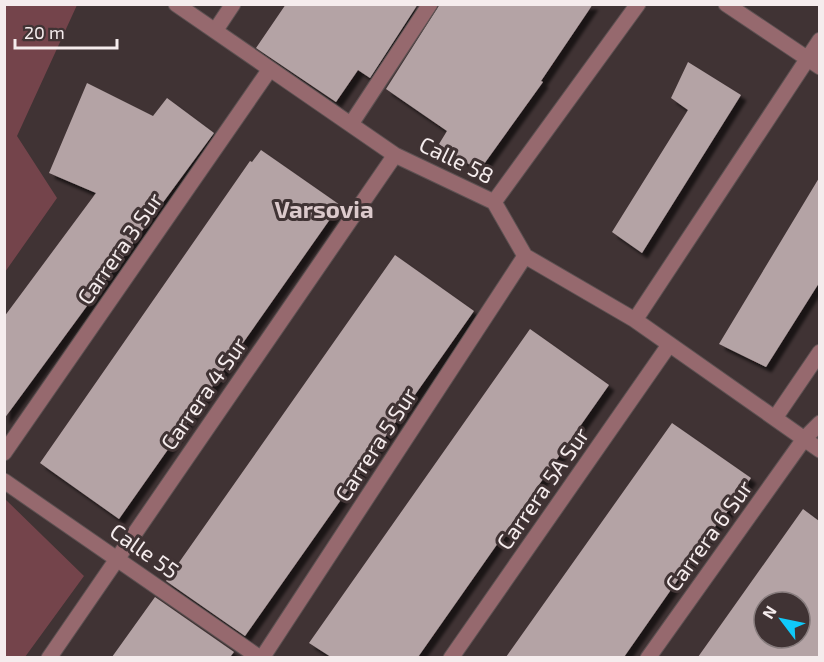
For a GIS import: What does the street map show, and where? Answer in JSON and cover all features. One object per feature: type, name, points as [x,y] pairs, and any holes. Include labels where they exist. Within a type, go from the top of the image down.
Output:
[{"type":"street","name":"Calle 58","points":[[176,4],[395,155],[494,202],[525,256],[635,320],[819,450]]},
{"type":"street","points":[[215,31],[233,4]]},
{"type":"street","points":[[351,124],[430,4]]},
{"type":"street","points":[[494,202],[638,4]]},
{"type":"street","points":[[726,4],[813,63]]},
{"type":"street","points":[[635,320],[813,63],[819,40]]},
{"type":"street","name":"Carrera 3 Sur","points":[[4,453],[270,69]]},
{"type":"street","name":"Carrera 4 Sur","points":[[49,657],[395,155]]},
{"type":"street","name":"Carrera 5 Sur","points":[[261,657],[525,256]]},
{"type":"street","name":"Carrera 5A Sur","points":[[451,657],[669,345]]},
{"type":"street","points":[[775,418],[819,352]]},
{"type":"street","name":"Carrera 6 Sur","points":[[648,657],[804,439],[819,423]]},
{"type":"street","name":"Calle 55","points":[[4,481],[261,657]]},
{"type":"shaded area","points":[[5,4],[77,5],[17,136],[57,198],[5,272]]},
{"type":"shaded area","points":[[4,498],[84,576],[25,657],[5,657]]},
{"type":"building","points":[[286,4],[418,4],[370,78],[358,70],[336,102],[256,48]]},
{"type":"building","points":[[440,4],[593,4],[541,81],[543,82],[479,171],[439,144],[447,131],[386,89]]},
{"type":"building","points":[[688,62],[741,95],[642,253],[612,232],[688,110],[671,98]]},
{"type":"building","points":[[87,83],[153,116],[167,98],[214,133],[4,419],[4,317],[96,193],[49,173]]},
{"type":"building","points":[[261,150],[340,205],[119,519],[40,463],[250,161],[252,162]]},
{"type":"building","points":[[819,178],[819,283],[766,367],[719,344]]},
{"type":"building","points":[[395,255],[474,311],[245,636],[166,581]]},
{"type":"building","points":[[530,329],[609,385],[418,657],[331,657],[309,643]]},
{"type":"building","points":[[672,423],[751,478],[720,522],[624,657],[506,657]]},
{"type":"building","points":[[803,509],[819,521],[819,657],[698,657]]},
{"type":"building","points":[[155,597],[234,652],[230,657],[112,657]]},
{"type":"district","name":"Varsovia","points":[[324,208]]}]
